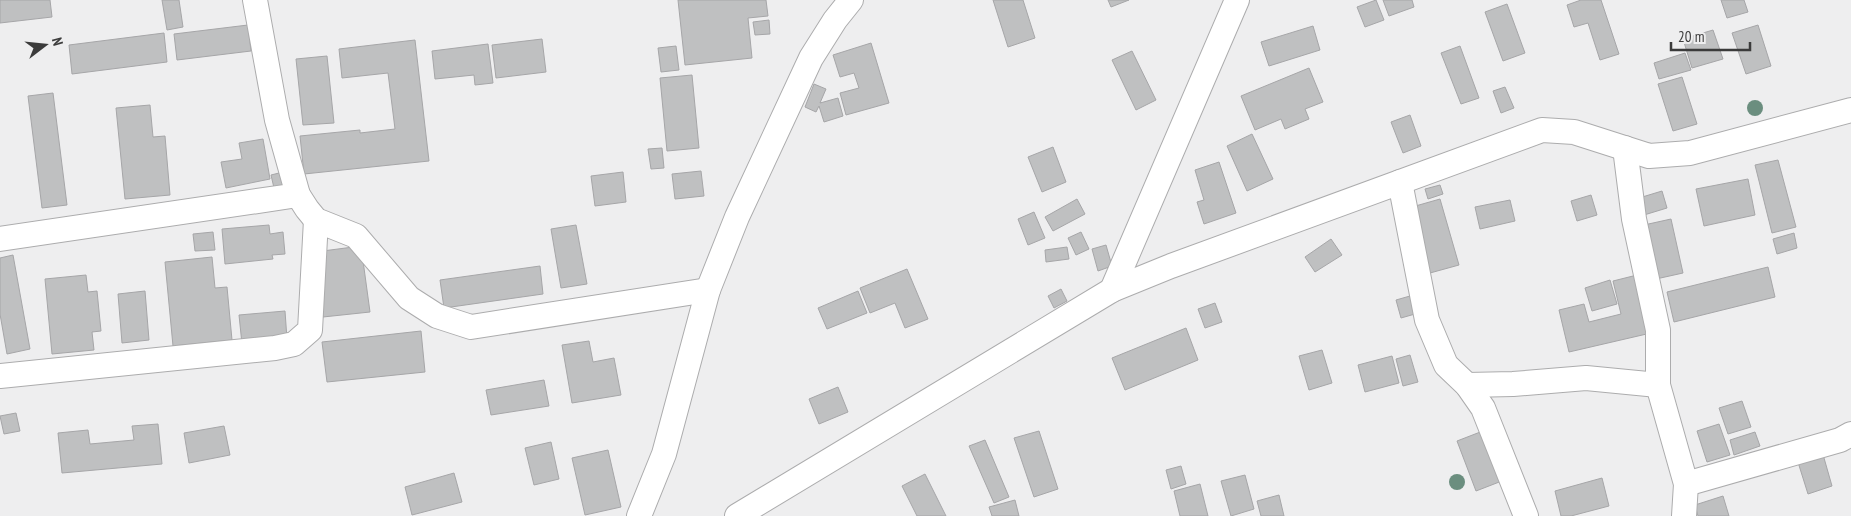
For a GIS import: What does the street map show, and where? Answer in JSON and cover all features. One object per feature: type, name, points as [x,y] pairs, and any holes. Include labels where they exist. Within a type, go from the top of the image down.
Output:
[{"type":"street","points":[[255,0],[277,120],[298,195],[316,220],[356,236],[409,298],[437,316],[471,327],[708,290]]},
{"type":"street","points":[[639,516],[664,454],[708,290],[737,217],[811,58],[835,20],[851,0]]},
{"type":"street","points":[[1112,290],[1237,0]]},
{"type":"street","points":[[737,516],[1112,290],[1171,266],[1542,130],[1574,132],[1649,156],[1690,153],[1851,110]]},
{"type":"street","points":[[1625,148],[1634,220],[1658,330],[1658,385],[1686,484],[1684,516]]},
{"type":"street","points":[[1400,182],[1427,320],[1446,365],[1467,385],[1483,408],[1526,516]]},
{"type":"street","points":[[0,240],[298,195]]},
{"type":"street","points":[[0,376],[275,348],[294,344],[310,330],[316,220]]},
{"type":"street","points":[[1467,385],[1513,384],[1586,378],[1658,385]]},
{"type":"street","points":[[1686,484],[1840,440],[1851,434]]},
{"type":"building","points":[[0,0],[50,0],[52,17],[0,23]]},
{"type":"building","points":[[162,0],[179,0],[183,27],[167,30]]},
{"type":"building","points":[[678,0],[766,0],[768,16],[748,18],[752,58],[685,65]]},
{"type":"building","points":[[993,0],[1023,0],[1035,38],[1008,47]]},
{"type":"building","points":[[1108,0],[1129,0],[1111,7]]},
{"type":"building","points":[[1376,0],[1384,20],[1365,27],[1357,7]]},
{"type":"building","points":[[1383,0],[1412,0],[1414,7],[1389,16]]},
{"type":"building","points":[[1581,0],[1601,0],[1619,54],[1600,60],[1588,23],[1574,27],[1567,5]]},
{"type":"building","points":[[1721,0],[1744,0],[1748,12],[1727,18]]},
{"type":"building","points":[[1507,4],[1525,53],[1503,61],[1485,12]]},
{"type":"building","points":[[769,20],[770,34],[755,35],[753,22]]},
{"type":"building","points":[[248,25],[251,51],[177,60],[174,34]]},
{"type":"building","points":[[1758,25],[1771,66],[1746,74],[1732,33]]},
{"type":"building","points":[[1313,26],[1320,50],[1269,66],[1261,42]]},
{"type":"building","points":[[1713,30],[1723,59],[1692,68],[1683,39]]},
{"type":"building","points":[[164,33],[167,62],[72,74],[69,45]]},
{"type":"building","points":[[542,39],[546,72],[496,78],[492,45]]},
{"type":"building","points":[[415,40],[429,161],[304,174],[300,136],[360,130],[360,133],[395,129],[388,73],[342,78],[339,49]]},
{"type":"building","points":[[871,43],[889,103],[846,115],[840,93],[859,88],[854,73],[840,77],[833,55]]},
{"type":"building","points":[[488,44],[493,83],[475,85],[474,75],[435,79],[432,51]]},
{"type":"building","points":[[676,46],[679,70],[661,72],[658,48]]},
{"type":"building","points":[[1460,46],[1479,98],[1461,104],[1441,53]]},
{"type":"building","points":[[1132,51],[1156,100],[1136,110],[1112,60]]},
{"type":"building","points":[[1685,53],[1691,70],[1659,79],[1654,63]]},
{"type":"building","points":[[327,56],[334,123],[303,125],[296,59]]},
{"type":"building","points":[[1309,68],[1323,102],[1305,109],[1309,119],[1285,129],[1281,119],[1255,130],[1241,96]]},
{"type":"building","points":[[692,75],[699,148],[667,151],[660,78]]},
{"type":"building","points":[[1682,77],[1697,124],[1673,131],[1658,84]]},
{"type":"building","points":[[814,84],[826,89],[820,103],[838,98],[843,116],[824,122],[819,106],[816,112],[805,107]]},
{"type":"building","points":[[1505,87],[1514,108],[1501,113],[1493,91]]},
{"type":"building","points":[[53,93],[67,205],[42,208],[28,96]]},
{"type":"building","points":[[150,105],[153,137],[165,136],[170,195],[125,199],[116,108]]},
{"type":"building","points":[[1410,115],[1421,146],[1403,153],[1391,122]]},
{"type":"building","points":[[1252,134],[1273,179],[1247,191],[1227,146]]},
{"type":"building","points":[[263,139],[270,179],[226,188],[221,162],[242,159],[239,143]]},
{"type":"building","points":[[1053,147],[1066,182],[1042,192],[1028,157]]},
{"type":"building","points":[[662,148],[664,168],[651,169],[648,149]]},
{"type":"building","points":[[1778,160],[1796,227],[1772,233],[1755,165]]},
{"type":"building","points":[[1219,162],[1236,213],[1204,224],[1197,202],[1204,200],[1195,170]]},
{"type":"building","points":[[701,171],[704,196],[675,199],[672,174]]},
{"type":"building","points":[[283,172],[286,185],[274,188],[271,175]]},
{"type":"building","points":[[623,172],[626,202],[595,206],[591,176]]},
{"type":"building","points":[[1748,179],[1755,215],[1704,226],[1696,189]]},
{"type":"building","points":[[1440,185],[1443,194],[1428,199],[1425,189]]},
{"type":"building","points":[[1662,191],[1667,208],[1644,215],[1639,198]]},
{"type":"building","points":[[1591,195],[1597,215],[1577,221],[1571,201]]},
{"type":"building","points":[[1077,199],[1085,214],[1053,231],[1045,217]]},
{"type":"building","points":[[1440,199],[1459,265],[1430,273],[1412,207]]},
{"type":"building","points":[[1510,200],[1515,221],[1480,229],[1475,207]]},
{"type":"building","points":[[1034,212],[1045,238],[1028,245],[1018,219]]},
{"type":"building","points":[[1671,219],[1683,273],[1656,279],[1644,225]]},
{"type":"building","points":[[269,225],[270,234],[283,232],[285,254],[272,255],[273,259],[225,264],[222,229]]},
{"type":"building","points":[[576,225],[587,284],[561,288],[551,229]]},
{"type":"building","points":[[213,232],[215,250],[195,251],[193,234]]},
{"type":"building","points":[[1081,232],[1089,249],[1076,255],[1068,238]]},
{"type":"building","points":[[1794,233],[1797,248],[1777,254],[1773,239]]},
{"type":"building","points":[[1331,239],[1342,255],[1315,272],[1305,257]]},
{"type":"building","points":[[1106,245],[1112,266],[1098,271],[1092,249]]},
{"type":"building","points":[[361,246],[370,312],[323,317],[315,252]]},
{"type":"building","points":[[1067,247],[1069,259],[1046,262],[1045,250]]},
{"type":"building","points":[[13,255],[30,349],[7,354],[0,314],[0,258]]},
{"type":"building","points":[[212,257],[215,288],[227,287],[232,340],[173,346],[165,262]]},
{"type":"building","points":[[540,266],[543,294],[444,308],[440,280]]},
{"type":"building","points":[[1768,267],[1775,297],[1674,322],[1667,292]]},
{"type":"building","points":[[907,269],[928,319],[905,328],[895,303],[870,313],[860,288]]},
{"type":"building","points":[[86,275],[88,292],[97,291],[101,331],[92,332],[94,350],[52,354],[45,279]]},
{"type":"building","points":[[1637,275],[1651,333],[1569,352],[1559,310],[1584,304],[1589,322],[1621,314],[1613,281]]},
{"type":"building","points":[[1610,280],[1617,304],[1592,311],[1585,288]]},
{"type":"building","points":[[1061,289],[1067,301],[1054,308],[1048,296]]},
{"type":"building","points":[[145,291],[149,340],[122,343],[118,294]]},
{"type":"building","points":[[858,291],[867,313],[827,329],[818,308]]},
{"type":"building","points":[[1410,296],[1415,314],[1401,318],[1396,300]]},
{"type":"building","points":[[1215,303],[1222,322],[1205,328],[1198,309]]},
{"type":"building","points":[[285,311],[287,339],[242,344],[239,315]]},
{"type":"building","points":[[1186,328],[1198,360],[1125,390],[1112,358]]},
{"type":"building","points":[[421,331],[425,372],[327,382],[322,342]]},
{"type":"building","points":[[589,341],[593,362],[614,358],[621,395],[572,403],[562,345]]},
{"type":"building","points":[[1322,350],[1332,383],[1309,390],[1299,356]]},
{"type":"building","points":[[1410,355],[1418,382],[1403,386],[1396,359]]},
{"type":"building","points":[[1392,356],[1399,383],[1365,392],[1358,365]]},
{"type":"building","points":[[544,380],[549,406],[491,415],[486,390]]},
{"type":"building","points":[[838,387],[848,412],[819,424],[809,399]]},
{"type":"building","points":[[1742,401],[1751,427],[1728,434],[1719,408]]},
{"type":"building","points":[[16,413],[20,431],[4,434],[0,416]]},
{"type":"building","points":[[158,424],[162,464],[62,473],[58,433],[88,430],[90,444],[134,440],[132,426]]},
{"type":"building","points":[[1719,424],[1730,455],[1707,462],[1697,431]]},
{"type":"building","points":[[224,426],[230,455],[189,463],[184,433]]},
{"type":"building","points":[[1488,429],[1507,479],[1476,491],[1457,441]]},
{"type":"building","points":[[1039,431],[1058,489],[1034,497],[1014,438]]},
{"type":"building","points":[[1755,432],[1760,446],[1734,455],[1730,440]]},
{"type":"building","points":[[985,440],[1009,497],[994,503],[969,446]]},
{"type":"building","points":[[551,442],[559,479],[534,485],[525,448]]},
{"type":"building","points":[[608,450],[621,507],[585,515],[572,458]]},
{"type":"building","points":[[1822,451],[1832,486],[1808,494],[1797,459]]},
{"type":"building","points":[[1181,466],[1186,484],[1171,489],[1166,470]]},
{"type":"building","points":[[454,473],[462,502],[412,515],[405,487]]},
{"type":"building","points":[[925,474],[946,516],[917,516],[902,486]]},
{"type":"building","points":[[1245,475],[1254,509],[1231,516],[1221,481]]},
{"type":"building","points":[[1602,478],[1609,506],[1571,516],[1561,516],[1555,491]]},
{"type":"building","points":[[1200,484],[1208,516],[1180,516],[1174,491]]},
{"type":"building","points":[[1279,495],[1284,516],[1261,516],[1257,501]]},
{"type":"building","points":[[1723,496],[1729,516],[1698,516],[1695,505]]},
{"type":"building","points":[[1015,500],[1019,516],[992,516],[989,507]]}]
